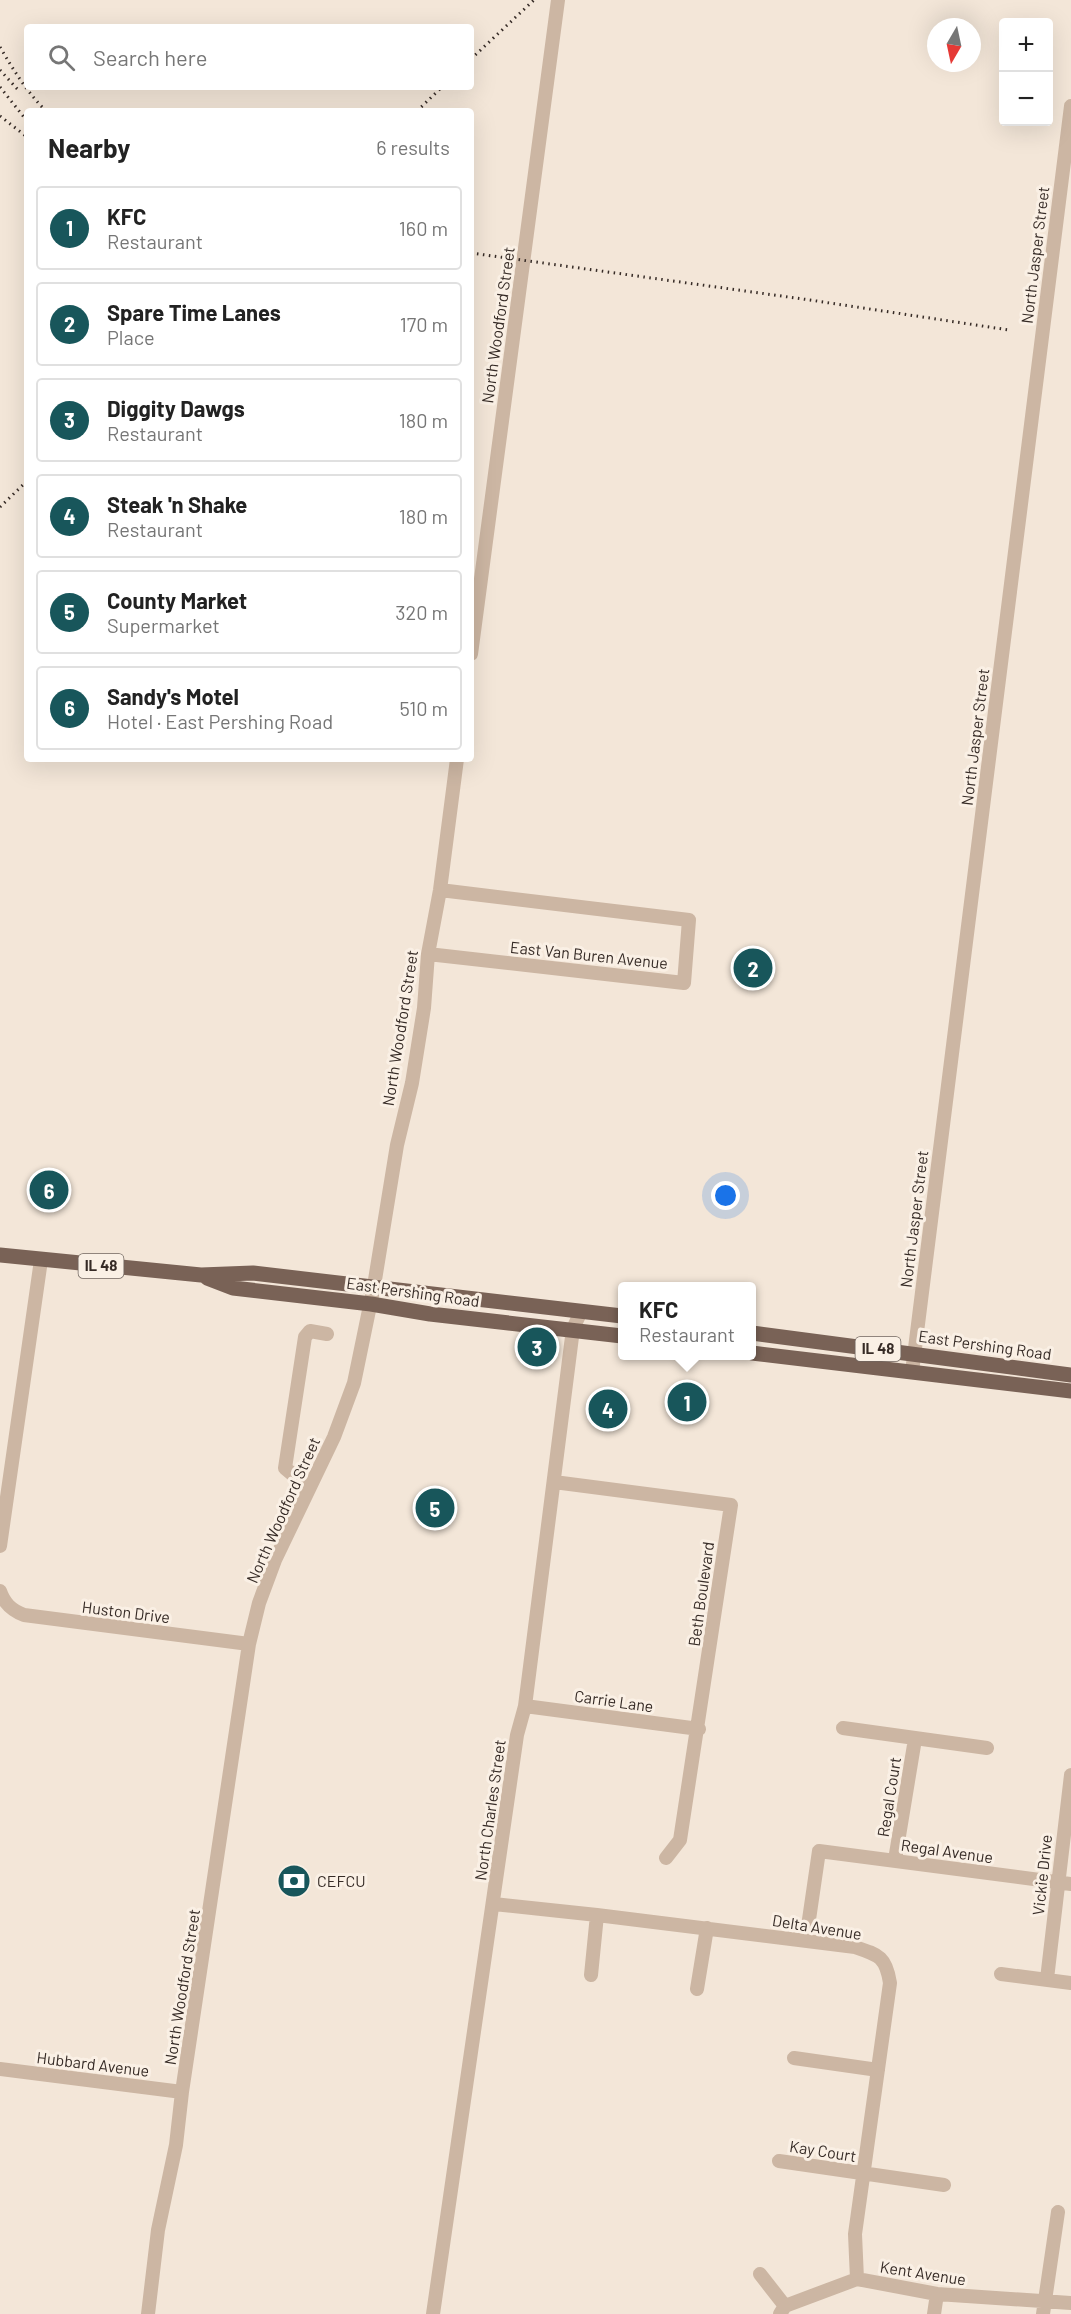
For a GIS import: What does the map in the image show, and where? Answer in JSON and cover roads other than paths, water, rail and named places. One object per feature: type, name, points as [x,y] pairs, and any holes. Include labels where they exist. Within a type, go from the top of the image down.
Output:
[{"type":"main road","name":"East Pershing Road","points":[[0,1255],[201,1275],[253,1273],[618,1316]]},
{"type":"main road","name":"East Pershing Road","points":[[201,1275],[233,1288],[370,1304],[430,1314],[618,1335]]},
{"type":"main road","name":"East Pershing Road","points":[[756,1334],[1071,1374]]},
{"type":"main road","name":"East Pershing Road","points":[[756,1353],[1071,1391]]},
{"type":"street","name":"North Woodford Street","points":[[474,631],[558,0]]},
{"type":"street","name":"North Jasper Street","points":[[912,1372],[1067,165],[1071,106]]},
{"type":"street","name":"North Woodford Street","points":[[148,2314],[158,2230],[176,2145],[249,1644],[259,1603],[275,1560],[334,1437],[354,1383],[374,1286],[397,1145],[413,1073],[457,762]]},
{"type":"street","name":"East Van Buren Avenue","points":[[428,954],[684,983],[690,920],[440,890]]},
{"type":"street","points":[[0,1546],[41,1260]]},
{"type":"street","name":"North Charles Street","points":[[433,2314],[517,1735],[525,1706],[573,1329],[581,1311]]},
{"type":"street","points":[[309,1488],[285,1468],[305,1337],[310,1331],[327,1334]]},
{"type":"street","name":"Beth Boulevard","points":[[554,1482],[731,1505],[699,1729],[680,1840],[666,1858]]},
{"type":"street","name":"Huston Drive","points":[[2,1596],[16,1612],[30,1616],[249,1644]]},
{"type":"street","name":"Carrie Lane","points":[[525,1706],[699,1729]]},
{"type":"street","name":"Regal Court","points":[[843,1728],[987,1748]]},
{"type":"street","name":"Regal Court","points":[[896,1860],[915,1739]]},
{"type":"street","name":"Vickie Drive","points":[[1047,1978],[1064,1883],[1071,1775]]},
{"type":"street","name":"Regal Avenue","points":[[806,1940],[819,1851],[1064,1883]]},
{"type":"street","name":"Delta Avenue","points":[[494,1904],[855,1947],[876,1954],[887,1965],[890,1983],[855,2234],[857,2279]]},
{"type":"street","points":[[591,1975],[597,1915]]},
{"type":"street","points":[[697,1989],[706,1928]]},
{"type":"street","points":[[1001,1974],[1047,1978],[1071,1983]]},
{"type":"street","points":[[794,2058],[878,2070]]},
{"type":"street","name":"Hubbard Avenue","points":[[0,2069],[182,2092]]},
{"type":"street","name":"Kay Court","points":[[779,2161],[944,2186]]},
{"type":"street","points":[[1044,2308],[1058,2212]]},
{"type":"street","points":[[760,2274],[783,2310]]},
{"type":"street","name":"Kent Avenue","points":[[783,2310],[857,2279],[937,2294],[1044,2308],[1071,2303]]},
{"type":"street","points":[[934,2314],[937,2294]]},
{"type":"railway","points":[[474,56],[534,0]]},
{"type":"railway","points":[[0,47],[24,85]]},
{"type":"railway","points":[[0,70],[20,92]]},
{"type":"railway","points":[[0,87],[24,117]]},
{"type":"railway","points":[[28,90],[43,108]]},
{"type":"railway","points":[[420,108],[439,90]]},
{"type":"railway","points":[[0,116],[24,135]]},
{"type":"railway","points":[[474,253],[1009,330]]},
{"type":"railway","points":[[0,507],[24,484]]},
{"type":"place","name":"Spare Time Lanes","points":[[753,968]]},
{"type":"place","name":"Sandy's Motel","points":[[49,1190]]},
{"type":"place","name":"Diggity Dawgs","points":[[537,1347]]},
{"type":"place","name":"KFC","points":[[687,1402]]},
{"type":"place","name":"Steak 'n Shake","points":[[608,1409]]},
{"type":"place","name":"County Market","points":[[435,1508]]},
{"type":"place","name":"CEFCU","points":[[294,1881]]}]
